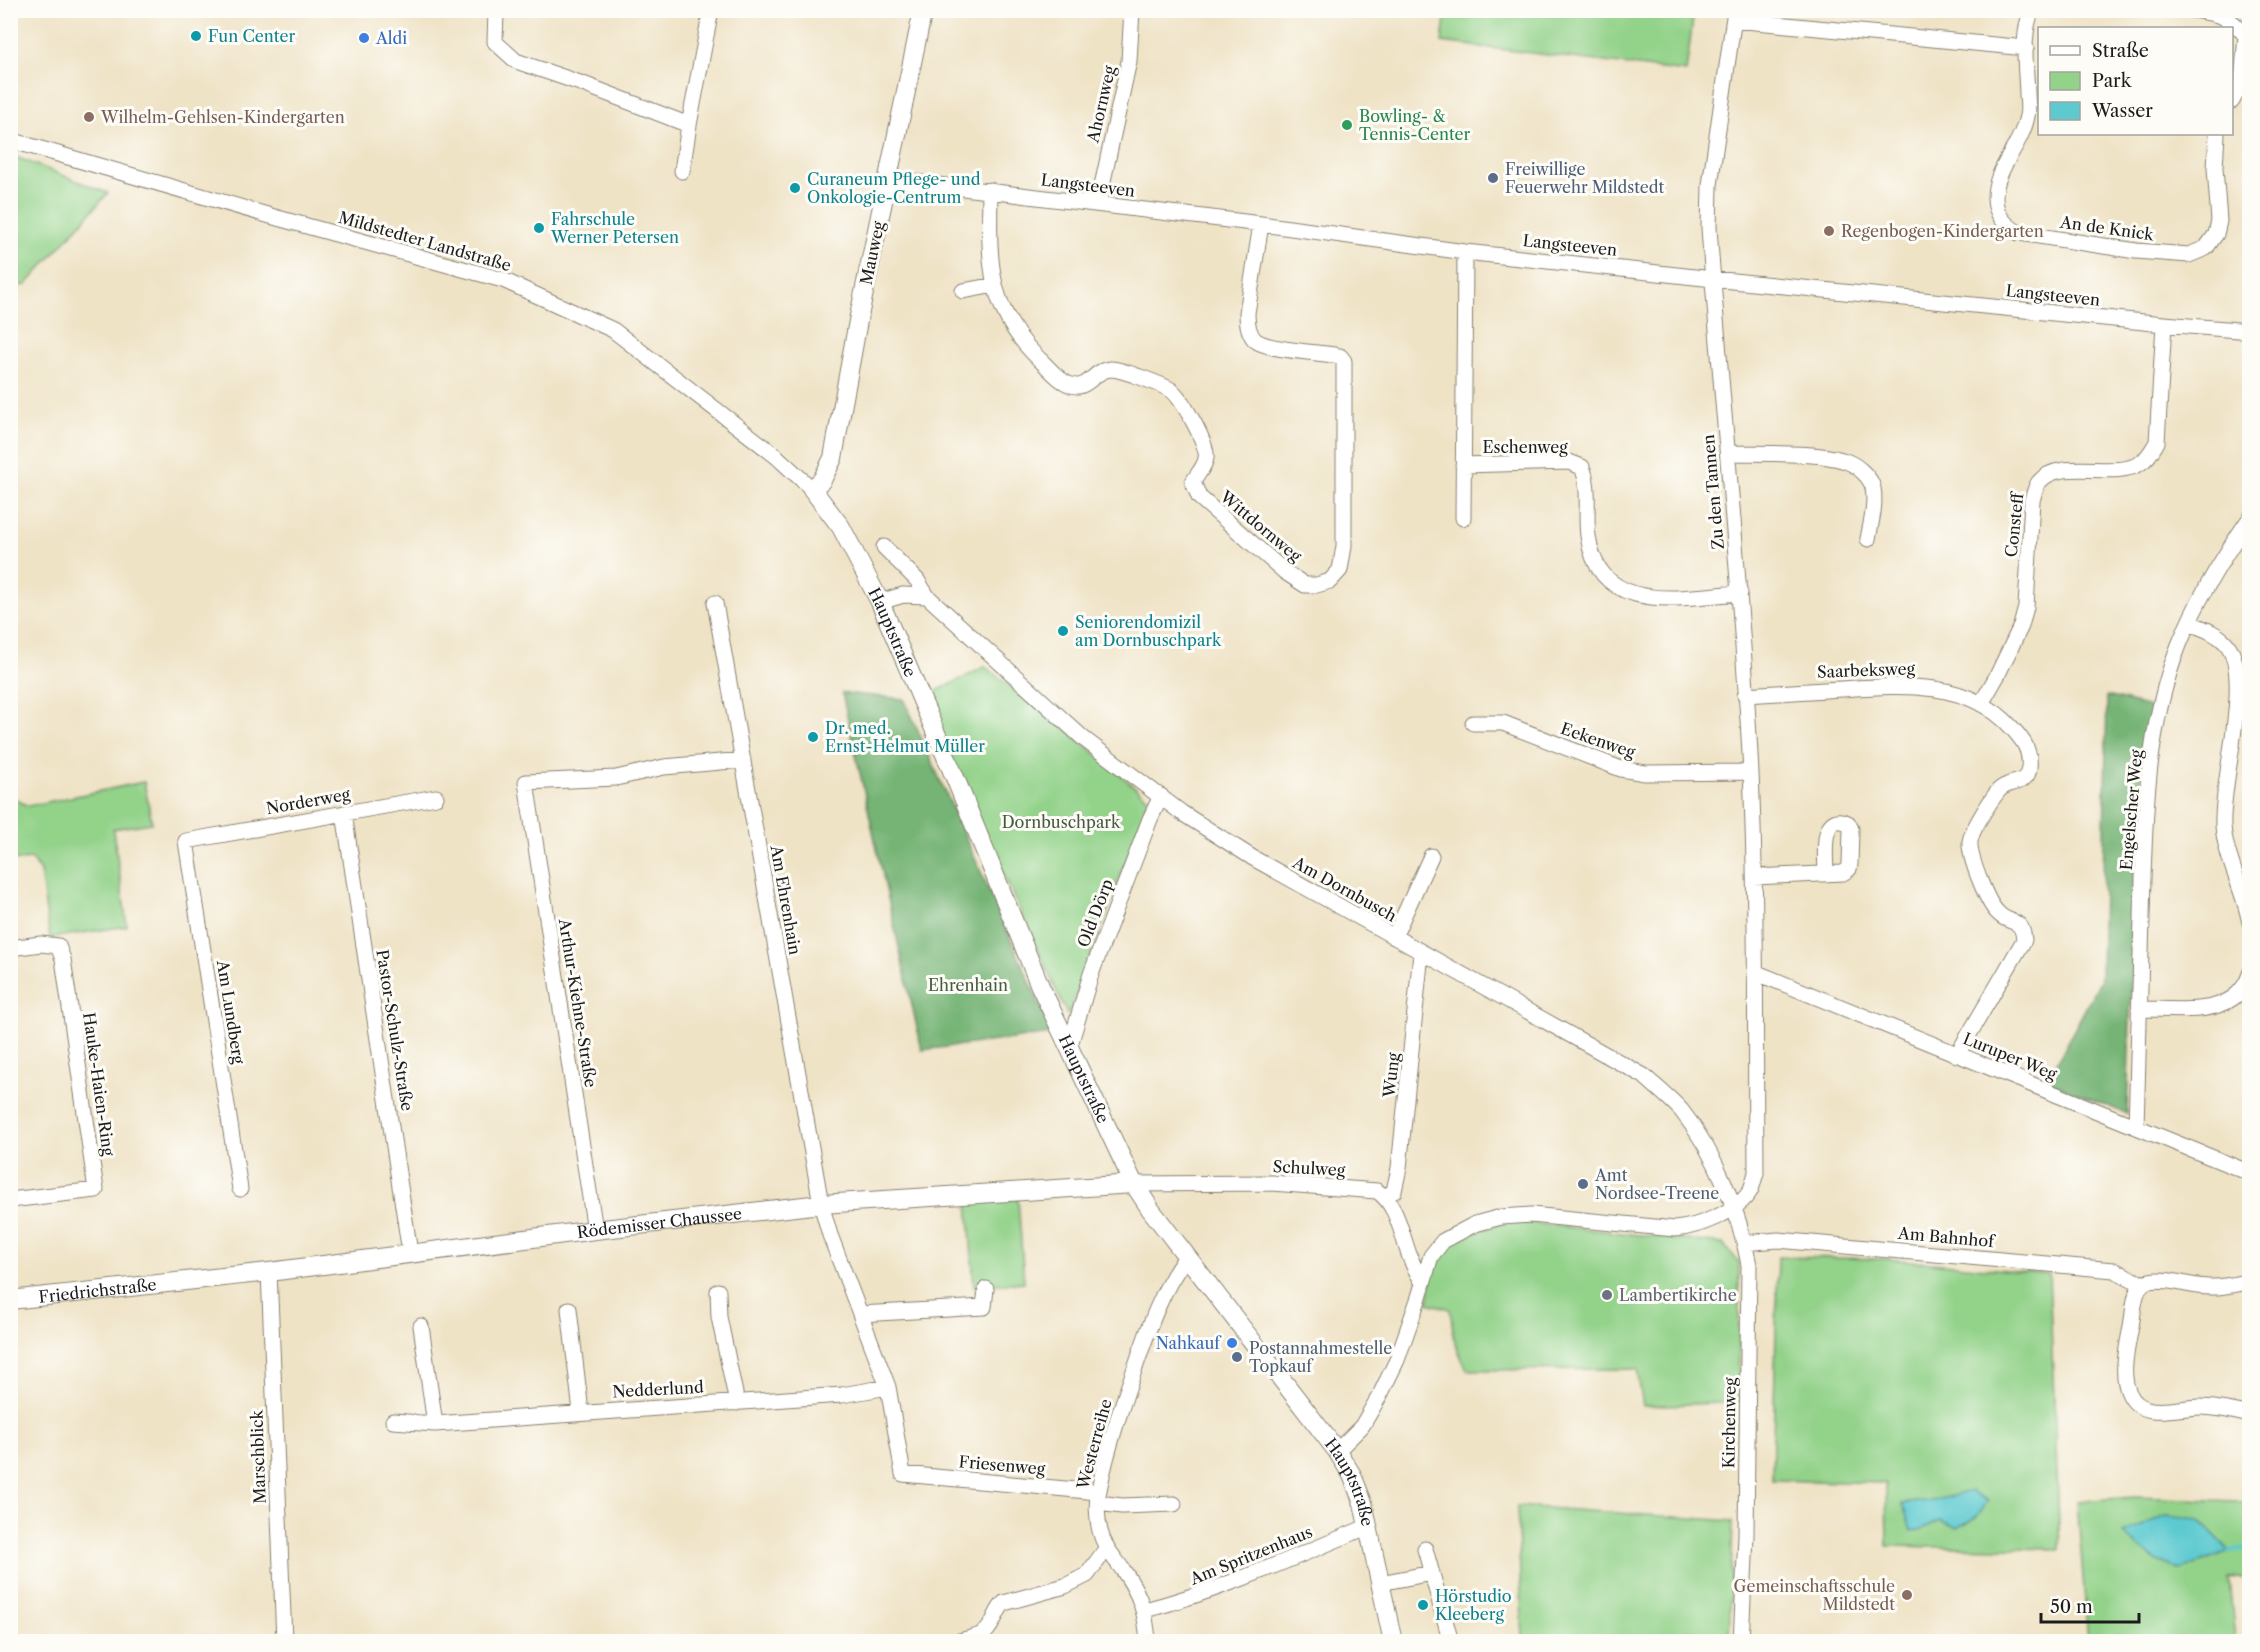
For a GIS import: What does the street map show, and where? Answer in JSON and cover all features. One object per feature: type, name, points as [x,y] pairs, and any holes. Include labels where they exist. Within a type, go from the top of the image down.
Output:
[{"type":"street","points":[[496,10],[495,42],[516,61],[688,125]]},
{"type":"street","points":[[682,171],[688,125],[711,10]]},
{"type":"street","name":"Mauweg","points":[[812,489],[822,480],[833,458],[854,340],[922,10]]},
{"type":"street","name":"Ahornweg","points":[[1098,204],[1129,61],[1132,10]]},
{"type":"street","name":"An de Knick","points":[[2032,10],[2026,48],[2034,116],[1999,174],[1995,197],[1997,211],[2005,225],[2019,233],[2136,251],[2189,255],[2206,248],[2216,234],[2220,212],[2215,168],[2217,135]]},
{"type":"street","points":[[2192,10],[2220,14],[2237,24],[2248,35],[2242,81],[2233,99]]},
{"type":"street","points":[[1735,15],[2026,48]]},
{"type":"street","name":"Zu den Tannen","points":[[1735,15],[1710,185],[1709,228],[1740,593],[1751,772],[1756,973]]},
{"type":"street","name":"Mildstedter Landstraße","points":[[10,140],[262,214],[503,280],[613,330],[776,456],[812,489]]},
{"type":"street","name":"Langsteeven","points":[[888,179],[1261,224],[1465,252],[1713,279],[2250,331]]},
{"type":"street","name":"Wittdornweg","points":[[990,190],[990,262],[1002,306],[1016,334],[1062,380],[1072,385],[1080,386],[1087,383],[1100,372],[1118,370],[1172,390],[1180,399],[1204,444],[1207,456],[1193,482],[1199,497],[1286,572],[1305,585],[1317,585],[1330,581],[1340,570],[1344,546],[1344,362],[1340,356],[1266,346],[1254,339],[1248,326],[1247,313],[1261,224]]},
{"type":"street","name":"Eschenweg","points":[[1463,518],[1465,252]]},
{"type":"street","points":[[963,291],[995,285]]},
{"type":"street","name":"Consteff","points":[[1981,704],[2016,636],[2026,607],[2032,500],[2038,483],[2047,476],[2064,471],[2126,468],[2138,465],[2149,456],[2157,442],[2164,324]]},
{"type":"street","points":[[1728,453],[1828,457],[1850,462],[1865,474],[1873,487],[1873,514],[1868,539]]},
{"type":"street","name":"Eschenweg","points":[[1463,465],[1569,462],[1582,467],[1586,477],[1591,552],[1602,573],[1615,587],[1651,598],[1740,593]]},
{"type":"street","name":"Hauptstraße","points":[[812,489],[842,526],[880,602],[1040,986],[1134,1184],[1186,1256],[1337,1450],[1352,1475],[1369,1526],[1393,1641]]},
{"type":"street","name":"Engelscher Weg","points":[[2136,1127],[2146,810],[2154,742],[2168,680],[2179,646],[2224,556],[2250,518]]},
{"type":"street","name":"Am Dornbusch","points":[[884,547],[917,580],[927,596],[1084,739],[1182,813],[1253,858],[1644,1076],[1679,1108],[1707,1145],[1732,1208]]},
{"type":"street","points":[[880,602],[903,594],[927,596]]},
{"type":"street","name":"Am Ehrenhain","points":[[715,603],[821,1204],[830,1235],[888,1387],[903,1474]]},
{"type":"street","points":[[2189,623],[2213,633],[2227,643],[2235,664],[2237,690],[2223,801],[2223,828],[2250,923]]},
{"type":"street","name":"Saarbeksweg","points":[[1745,695],[1885,686],[1927,686],[1949,691],[1981,704],[2004,719],[2023,740],[2030,755],[2029,771],[2025,779],[2000,789],[1974,829],[1970,841],[1972,855],[1992,906],[2000,916],[2017,922],[2023,929],[2024,940],[1958,1055]]},
{"type":"street","name":"Eekenweg","points":[[1473,723],[1503,723],[1621,769],[1645,773],[1751,772]]},
{"type":"street","name":"Arthur-Kiehne-Straße","points":[[595,1230],[526,782],[616,778],[664,768],[743,760]]},
{"type":"street","name":"Old Dörp","points":[[1070,1045],[1091,974],[1150,819],[1161,796]]},
{"type":"street","name":"Norderweg","points":[[186,841],[436,797]]},
{"type":"street","name":"Pastor-Schulz-Straße","points":[[344,813],[410,1253]]},
{"type":"street","name":"Am Lundberg","points":[[186,841],[240,1189]]},
{"type":"street","points":[[1394,937],[1431,856]]},
{"type":"street","points":[[1754,877],[1826,874]]},
{"type":"street","name":"Hauke-Haien-Ring","points":[[10,948],[41,944],[58,946],[63,959],[96,1190],[10,1200]]},
{"type":"street","name":"Wung","points":[[1386,1196],[1394,1191],[1399,1168],[1421,952]]},
{"type":"street","points":[[1337,1450],[1362,1425],[1380,1395],[1397,1360],[1431,1256],[1443,1241],[1474,1224],[1501,1217],[1531,1215],[1675,1229],[1691,1227],[1732,1208],[1749,1192],[1756,1173],[1756,973]]},
{"type":"street","name":"Luruper Weg","points":[[1756,973],[2250,1173]]},
{"type":"street","points":[[2139,1009],[2211,1008],[2226,1003],[2246,984],[2250,974]]},
{"type":"street","name":"Schulweg","points":[[1134,1184],[1272,1183],[1356,1188],[1377,1191],[1386,1196]]},
{"type":"street","name":"Rödemisser Chaussee","points":[[186,1280],[269,1272],[595,1230],[821,1204],[1134,1184]]},
{"type":"street","points":[[1386,1196],[1412,1263],[1423,1283]]},
{"type":"street","name":"Kirchenweg","points":[[1732,1208],[1749,1265],[1746,1536],[1741,1641]]},
{"type":"street","name":"Am Bahnhof","points":[[1744,1243],[1778,1240],[2114,1270],[2142,1284]]},
{"type":"street","name":"Westerreihe","points":[[1148,1641],[1145,1611],[1140,1597],[1106,1549],[1099,1529],[1098,1497],[1120,1410],[1147,1333],[1175,1271],[1186,1256]]},
{"type":"street","name":"Marschblick","points":[[269,1272],[284,1640]]},
{"type":"street","name":"Friedrichstraße","points":[[10,1300],[186,1280]]},
{"type":"street","points":[[2250,1281],[2208,1287],[2162,1281],[2142,1284],[2136,1296],[2125,1368],[2128,1393],[2138,1405],[2150,1410],[2199,1407],[2250,1415]]},
{"type":"street","points":[[860,1314],[984,1306],[986,1289]]},
{"type":"street","points":[[718,1291],[719,1317],[737,1403]]},
{"type":"street","points":[[569,1309],[581,1412]]},
{"type":"street","points":[[421,1326],[435,1424]]},
{"type":"street","name":"Nedderlund","points":[[393,1421],[435,1424],[842,1395],[888,1387]]},
{"type":"street","name":"Friesenweg","points":[[903,1474],[1098,1497],[1122,1506],[1173,1504]]},
{"type":"street","name":"Am Spritzenhaus","points":[[1145,1611],[1188,1599],[1265,1570],[1369,1526]]},
{"type":"street","points":[[960,1641],[988,1630],[997,1610],[1004,1603],[1065,1586],[1087,1575],[1106,1549]]},
{"type":"street","points":[[1425,1549],[1451,1641]]},
{"type":"street","points":[[1380,1583],[1432,1573]]},
{"type":"green space","points":[[1446,11],[1694,11],[1686,72],[1442,42]]},
{"type":"green space","points":[[11,155],[108,193],[26,285],[11,287]]},
{"type":"green space","name":"Dornbuschpark","points":[[985,667],[1052,717],[1149,799],[1068,1016],[923,698]]},
{"type":"green space","name":"Ehrenhain","points":[[842,693],[904,699],[1053,1034],[922,1050]]},
{"type":"green space","points":[[2107,696],[2154,708],[2137,801],[2127,1114],[2047,1081],[2101,979]]},
{"type":"green space","points":[[144,782],[152,823],[113,829],[127,926],[50,938],[40,871],[31,859],[11,861],[10,796],[28,806]]},
{"type":"green space","points":[[1018,1199],[1024,1282],[974,1286],[968,1202]]},
{"type":"green space","points":[[1511,1221],[1723,1244],[1739,1262],[1739,1402],[1643,1406],[1637,1369],[1467,1370],[1455,1344],[1450,1309],[1428,1303],[1434,1260],[1452,1239]]},
{"type":"green space","points":[[1778,1257],[1889,1259],[2049,1274],[2060,1549],[1887,1546],[1886,1483],[1772,1480]]},
{"type":"green space","points":[[2136,1497],[2236,1501],[2249,1505],[2249,1577],[2229,1579],[2235,1641],[2088,1641],[2077,1501]]},
{"type":"green space","points":[[1517,1506],[1733,1521],[1729,1641],[1523,1641]]},
{"type":"water","points":[[1971,1491],[1988,1501],[1977,1516],[1958,1528],[1940,1520],[1923,1529],[1912,1531],[1902,1504],[1944,1498]]},
{"type":"water","points":[[2166,1515],[2199,1519],[2230,1551],[2180,1570],[2158,1562],[2123,1534]]},
{"type":"waterway","points":[[2230,1551],[2250,1547]]},
{"type":"place","name":"Fun Center","points":[[196,36]]},
{"type":"place","name":"Aldi","points":[[364,38]]},
{"type":"place","name":"Wilhelm-Gehlsen-Kindergarten","points":[[89,117]]},
{"type":"place","name":"Bowling- & Tennis-Center","points":[[1347,125]]},
{"type":"place","name":"Freiwillige Feuerwehr Mildstedt","points":[[1493,178]]},
{"type":"place","name":"Curaneum Pflege- und Onkologie-Centrum","points":[[795,188]]},
{"type":"place","name":"Fahrschule Werner Petersen","points":[[539,228]]},
{"type":"place","name":"Regenbogen-Kindergarten","points":[[1829,231]]},
{"type":"place","name":"Seniorendomizil am Dornbuschpark","points":[[1063,631]]},
{"type":"place","name":"Dr. med. Ernst-Helmut Müller","points":[[813,737]]},
{"type":"place","name":"Amt Nordsee-Treene","points":[[1583,1184]]},
{"type":"place","name":"Lambertikirche","points":[[1607,1295]]},
{"type":"place","name":"Nahkauf","points":[[1232,1343]]},
{"type":"place","name":"Postannahmestelle Topkauf","points":[[1237,1357]]},
{"type":"place","name":"Gemeinschaftsschule Mildstedt","points":[[1907,1595]]},
{"type":"place","name":"Hörstudio Kleeberg","points":[[1423,1605]]}]
